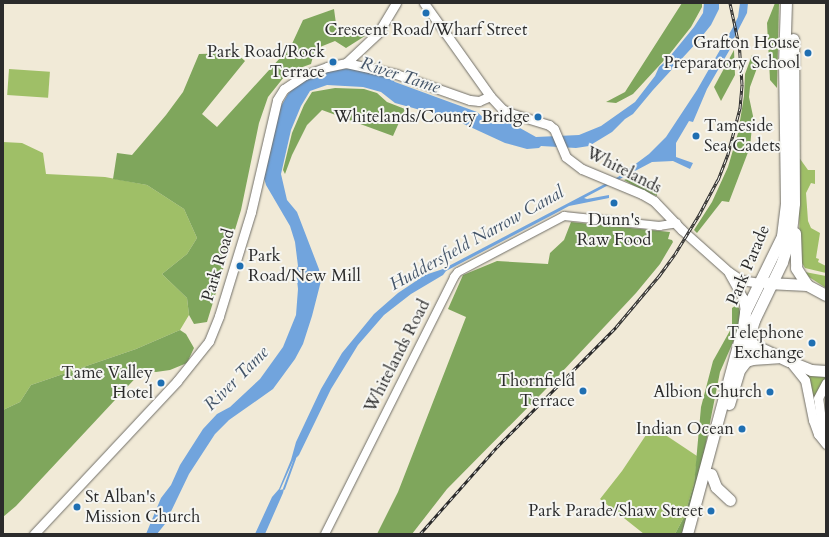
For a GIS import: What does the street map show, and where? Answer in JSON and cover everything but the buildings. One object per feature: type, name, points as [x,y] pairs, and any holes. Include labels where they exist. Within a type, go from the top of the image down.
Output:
[{"type":"highway","name":"Park Parade","points":[[687,534],[743,327],[745,312],[780,243],[785,221],[784,65],[786,3]]},
{"type":"highway","name":"Park Parade","points":[[694,534],[711,474],[722,424],[747,340],[755,317],[782,262],[791,232],[794,203],[792,52],[794,3]]},
{"type":"highway","points":[[794,203],[795,264],[797,271],[807,285]]},
{"type":"highway","points":[[760,283],[807,285],[826,295]]},
{"type":"highway","points":[[773,283],[764,288],[743,327],[747,340],[811,370],[826,370]]},
{"type":"highway","points":[[738,373],[744,364],[752,358],[785,359]]},
{"type":"highway","points":[[711,474],[716,487],[730,500]]},
{"type":"main road","points":[[346,64],[378,33],[396,3]]},
{"type":"main road","points":[[346,64],[396,74],[470,100],[479,101],[490,96],[424,3]]},
{"type":"main road","name":"Park Road","points":[[34,534],[177,382],[203,350],[213,333],[220,316],[251,212],[277,100],[284,89],[305,75],[327,67],[346,64]]},
{"type":"main road","name":"Whitelands","points":[[490,96],[502,108],[510,113],[549,125],[554,129],[566,157],[582,169],[598,177],[642,194],[654,201],[729,272],[741,280],[760,283]]},
{"type":"main road","name":"Whitelands","points":[[729,272],[743,298],[745,312]]},
{"type":"main road","points":[[785,359],[806,380],[813,420],[818,434],[825,441]]},
{"type":"main road","points":[[825,441],[818,398],[826,383]]},
{"type":"street","name":"Whitelands Road","points":[[325,534],[454,277],[458,272],[564,216],[659,226],[677,223]]},
{"type":"green space","points":[[682,3],[702,3],[702,7],[691,27],[668,56],[633,94],[616,103],[606,102],[625,92]]},
{"type":"green space","points":[[775,3],[779,3],[777,88],[770,80],[767,23]]},
{"type":"green space","points":[[334,9],[337,31],[345,36],[352,31],[357,30],[365,36],[346,48],[335,41],[315,49],[311,64],[297,69],[284,77],[268,97],[259,123],[241,210],[207,322],[194,324],[189,315],[187,298],[162,274],[187,254],[197,238],[184,209],[147,185],[113,179],[117,153],[132,155],[166,115],[183,92],[199,54],[236,53],[245,61],[202,114],[217,127],[291,46],[303,20]]},
{"type":"green space","points":[[734,50],[735,75],[721,101],[714,87]]},
{"type":"green space","points":[[752,55],[755,59],[757,68],[750,87],[749,97],[753,116],[750,147],[729,202],[722,201],[697,233],[694,230],[712,202],[728,167],[738,133],[744,96],[745,74]]},
{"type":"green space","points":[[9,69],[50,72],[48,98],[7,95]]},
{"type":"green space","points":[[335,88],[364,89],[377,93],[387,102],[405,109],[393,136],[322,110],[307,125],[292,155],[285,174],[283,170],[292,133],[304,105],[312,92]]},
{"type":"green space","points":[[3,142],[22,143],[43,153],[46,174],[105,177],[147,185],[184,209],[197,238],[187,254],[162,274],[187,298],[189,315],[180,330],[136,349],[31,385],[20,402],[3,410]]},
{"type":"green space","points":[[798,156],[808,170],[815,170],[815,184],[811,183],[806,193],[808,221],[811,228],[820,233],[816,258],[819,259],[818,262],[826,266],[826,273],[805,268],[800,260]]},
{"type":"green space","points":[[635,176],[657,187],[657,196],[645,192],[624,180]]},
{"type":"green space","points":[[571,222],[670,232],[668,239],[672,240],[673,242],[660,264],[636,293],[546,389],[447,489],[412,534],[377,534],[398,492],[466,317],[448,309],[463,275],[497,261],[548,264],[550,253],[564,240]]},
{"type":"green space","points":[[805,272],[826,276],[826,288],[809,277]]},
{"type":"green space","points":[[735,306],[739,308],[741,315],[737,333],[720,372],[702,463],[682,534],[675,534],[684,517],[694,484],[701,407],[713,361],[732,327],[732,308]]},
{"type":"green space","points":[[180,330],[186,334],[194,348],[187,363],[170,370],[156,372],[143,370],[16,506],[3,517],[3,410],[20,402],[31,385],[136,349]]},
{"type":"green space","points":[[826,373],[826,377],[816,394],[815,408],[807,374]]},
{"type":"green space","points":[[652,426],[697,456],[694,484],[684,517],[675,534],[644,534],[600,499],[622,471]]},
{"type":"water","points":[[704,3],[719,3],[719,9],[711,25],[699,40],[633,114],[625,119],[612,132],[589,146],[576,148],[541,146],[539,148],[527,149],[505,143],[453,119],[395,103],[381,92],[363,87],[327,85],[310,91],[301,106],[291,130],[281,174],[287,200],[297,212],[322,277],[303,344],[295,359],[273,389],[229,420],[215,434],[189,474],[165,524],[157,534],[146,534],[161,498],[171,485],[180,465],[203,429],[217,414],[230,407],[260,379],[283,347],[296,315],[298,289],[296,271],[298,266],[295,242],[290,226],[266,185],[264,178],[280,108],[288,94],[297,84],[323,72],[351,68],[386,75],[395,82],[477,112],[485,119],[495,119],[511,123],[536,137],[579,135],[601,126],[635,102],[655,76],[659,67],[667,60],[694,27],[703,13]]},
{"type":"water","points":[[740,3],[748,3],[747,13],[733,40],[733,44],[707,89],[693,122],[689,121],[676,143],[676,157],[693,163],[690,169],[673,161],[652,162],[584,198],[587,199],[609,195],[609,198],[569,206],[446,271],[443,275],[411,294],[384,315],[358,345],[331,389],[299,455],[293,461],[280,490],[284,489],[283,493],[265,534],[255,534],[272,497],[279,489],[291,460],[296,442],[321,389],[342,353],[374,314],[398,293],[425,275],[443,269],[618,177],[649,154],[666,137],[697,90],[738,17]]},
{"type":"waterway","name":"Huddersfield Narrow Canal","points":[[284,489],[295,459]]},
{"type":"railway","points":[[420,534],[497,447],[616,327],[659,276],[675,254],[699,215],[718,180],[728,154],[740,108],[742,84],[739,45],[730,3]]},
{"type":"place","name":"Crescent Road/Wharf Street","points":[[426,13]]},
{"type":"place","name":"Grafton House Preparatory School","points":[[808,53]]},
{"type":"place","name":"Park Road/Rock Terrace","points":[[333,62]]},
{"type":"place","name":"Whitelands/County Bridge","points":[[538,117]]},
{"type":"place","name":"Tameside Sea Cadets","points":[[696,136]]},
{"type":"place","name":"Dunn's Raw Food","points":[[614,203]]},
{"type":"place","name":"Park Road/New Mill","points":[[240,266]]},
{"type":"place","name":"Telephone Exchange","points":[[812,343]]},
{"type":"place","name":"Tame Valley Hotel","points":[[161,383]]},
{"type":"place","name":"Thornfield Terrace","points":[[583,391]]},
{"type":"place","name":"Albion Church","points":[[770,392]]},
{"type":"place","name":"Indian Ocean","points":[[742,429]]},
{"type":"place","name":"St Alban's Mission Church","points":[[77,507]]},
{"type":"place","name":"Park Parade/Shaw Street","points":[[711,511]]},
{"type":"water label","name":"River Tame","points":[[400,76]]},
{"type":"water label","name":"River Tame","points":[[237,379]]}]
